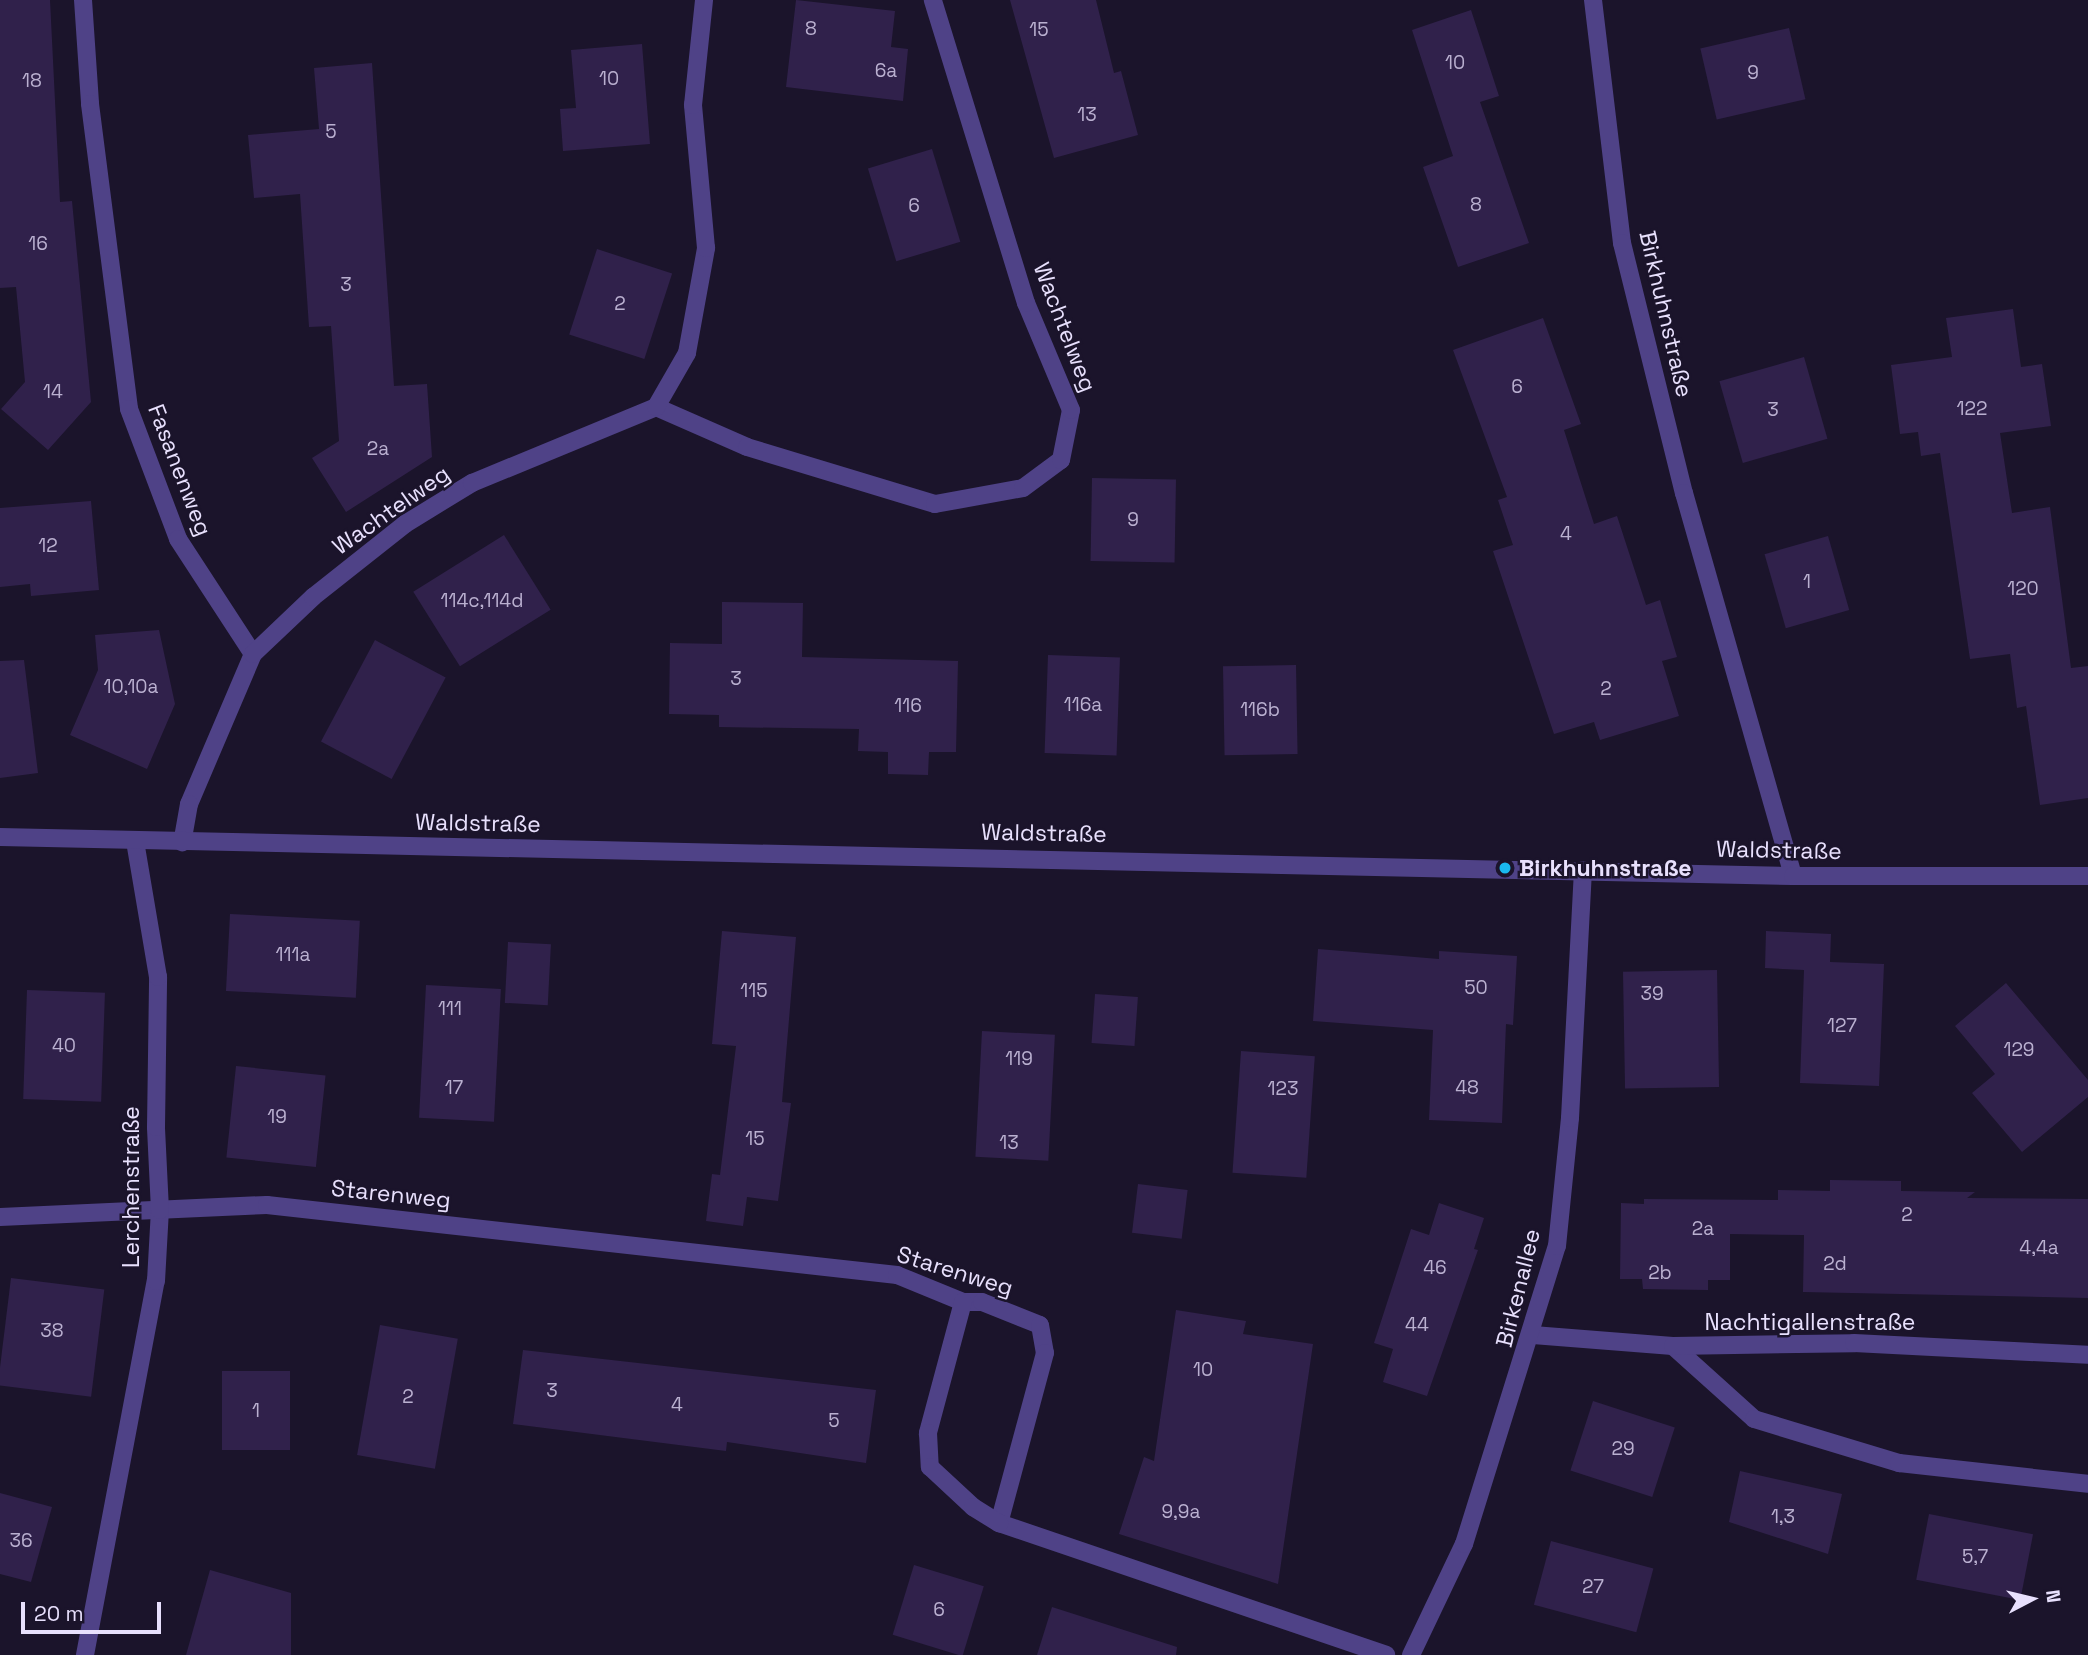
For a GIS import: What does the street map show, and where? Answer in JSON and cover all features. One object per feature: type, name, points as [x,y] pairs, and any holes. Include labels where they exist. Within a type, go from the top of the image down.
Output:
[{"type":"street","name":"Fasanenweg","points":[[83,0],[90,104],[129,409],[178,540],[253,654]]},
{"type":"street","points":[[656,407],[687,353],[706,248],[693,105],[704,0]]},
{"type":"street","name":"Wachtelweg","points":[[253,654],[313,597],[405,523],[472,483],[656,407],[747,447],[935,504],[1023,488],[1061,460],[1071,410],[1026,303],[933,0]]},
{"type":"street","name":"Birkhuhnstraße","points":[[1594,0],[1622,243],[1684,493],[1793,876]]},
{"type":"street","points":[[182,842],[189,804],[253,654]]},
{"type":"street","name":"Waldstraße","points":[[0,837],[1793,876],[2088,876]]},
{"type":"street","name":"Lerchenstraße","points":[[85,1655],[156,1281],[160,1210],[156,1127],[158,977],[135,841]]},
{"type":"street","name":"Birkenallee","points":[[1411,1655],[1464,1544],[1533,1335],[1557,1246],[1570,1118],[1583,870]]},
{"type":"street","name":"Starenweg","points":[[0,1217],[267,1205],[897,1275],[963,1302],[982,1302],[1040,1325],[1045,1353],[999,1523]]},
{"type":"street","points":[[963,1302],[928,1433],[930,1467],[973,1507],[999,1523],[1386,1655]]},
{"type":"street","name":"Nachtigallenstraße","points":[[1533,1335],[1673,1346],[1854,1343],[2088,1355]]},
{"type":"street","points":[[1673,1346],[1754,1419],[1899,1463],[2088,1484]]},
{"type":"building","points":[[0,0],[50,0],[60,202],[72,201],[91,402],[48,450],[1,409],[25,382],[16,287],[0,288]]},
{"type":"building","points":[[796,0],[895,11],[891,47],[908,49],[903,101],[786,87]]},
{"type":"building","points":[[1010,0],[1096,0],[1114,73],[1121,71],[1138,135],[1054,158]]},
{"type":"building","points":[[1471,10],[1499,96],[1480,102],[1529,243],[1458,267],[1423,167],[1453,156],[1412,30]]},
{"type":"building","points":[[1789,28],[1805,99],[1717,120],[1700,48]]},
{"type":"building","points":[[642,44],[650,144],[563,151],[560,109],[576,108],[571,50]]},
{"type":"building","points":[[372,63],[394,386],[427,384],[432,457],[346,512],[312,458],[339,441],[331,326],[309,327],[300,194],[254,198],[248,135],[319,129],[314,68]]},
{"type":"building","points":[[932,149],[960,242],[896,261],[868,169]]},
{"type":"building","points":[[597,249],[672,273],[644,359],[569,335]]},
{"type":"building","points":[[2013,309],[2021,367],[2042,364],[2051,426],[2000,433],[2012,513],[2050,507],[2071,668],[2088,666],[2088,798],[2040,805],[2026,706],[2017,708],[2010,654],[1970,659],[1940,453],[1921,456],[1918,432],[1900,434],[1891,365],[1952,357],[1946,318]]},
{"type":"building","points":[[1543,318],[1581,424],[1564,430],[1594,524],[1617,516],[1646,605],[1660,600],[1677,657],[1662,661],[1679,716],[1600,740],[1594,722],[1554,734],[1493,551],[1513,545],[1498,500],[1507,497],[1453,350]]},
{"type":"building","points":[[1804,357],[1827,439],[1743,463],[1719,381]]},
{"type":"building","points":[[1092,478],[1176,479],[1175,562],[1091,561]]},
{"type":"building","points":[[91,501],[99,590],[31,596],[30,584],[0,587],[0,508]]},
{"type":"building","points":[[504,535],[551,610],[460,666],[413,592]]},
{"type":"building","points":[[1828,536],[1849,610],[1786,628],[1765,554]]},
{"type":"building","points":[[722,602],[803,603],[802,657],[958,661],[956,752],[929,752],[928,775],[888,774],[888,752],[858,751],[859,729],[719,727],[719,715],[669,714],[670,643],[722,644]]},
{"type":"building","points":[[159,630],[175,704],[147,769],[70,735],[98,670],[95,635]]},
{"type":"building","points":[[375,640],[446,678],[392,779],[321,742]]},
{"type":"building","points":[[1048,655],[1120,658],[1117,755],[1045,753]]},
{"type":"building","points":[[24,660],[38,773],[0,778],[0,661]]},
{"type":"building","points":[[1296,665],[1298,754],[1225,755],[1223,666]]},
{"type":"building","points":[[230,914],[360,921],[356,998],[226,991]]},
{"type":"building","points":[[722,931],[796,937],[782,1102],[791,1103],[778,1201],[747,1197],[743,1226],[706,1221],[712,1174],[720,1175],[736,1046],[712,1044]]},
{"type":"building","points":[[1766,931],[1831,934],[1830,962],[1884,964],[1879,1086],[1800,1083],[1804,970],[1765,968]]},
{"type":"building","points":[[508,942],[551,944],[548,1005],[505,1003]]},
{"type":"building","points":[[1318,949],[1439,959],[1439,951],[1517,956],[1513,1025],[1506,1024],[1502,1123],[1429,1120],[1433,1030],[1313,1021]]},
{"type":"building","points":[[1717,970],[1719,1087],[1625,1089],[1623,972]]},
{"type":"building","points":[[2006,983],[2088,1080],[2088,1097],[2022,1152],[1972,1093],[1995,1074],[1955,1026]]},
{"type":"building","points":[[426,985],[501,989],[494,1122],[419,1118]]},
{"type":"building","points":[[27,990],[105,993],[101,1102],[23,1099]]},
{"type":"building","points":[[1095,994],[1138,997],[1134,1046],[1092,1043]]},
{"type":"building","points":[[982,1031],[1055,1035],[1048,1161],[975,1157]]},
{"type":"building","points":[[1241,1051],[1315,1056],[1306,1178],[1232,1173]]},
{"type":"building","points":[[236,1066],[326,1075],[316,1167],[226,1157]]},
{"type":"building","points":[[1830,1180],[1901,1181],[1901,1191],[1975,1192],[1967,1198],[2088,1199],[2088,1298],[1803,1292],[1804,1235],[1730,1234],[1730,1280],[1708,1280],[1708,1290],[1643,1289],[1642,1279],[1620,1279],[1621,1203],[1644,1204],[1644,1199],[1778,1200],[1778,1190],[1830,1191]]},
{"type":"building","points":[[1138,1184],[1188,1190],[1182,1239],[1132,1233]]},
{"type":"building","points":[[1439,1203],[1484,1218],[1474,1249],[1478,1250],[1427,1396],[1383,1382],[1393,1349],[1374,1343],[1411,1229],[1429,1235]]},
{"type":"building","points":[[11,1278],[104,1289],[91,1397],[0,1385]]},
{"type":"building","points":[[1176,1310],[1246,1321],[1243,1334],[1313,1344],[1278,1584],[1119,1534],[1144,1457],[1154,1461]]},
{"type":"building","points":[[380,1325],[458,1339],[435,1469],[357,1455]]},
{"type":"building","points":[[523,1350],[876,1390],[866,1463],[727,1442],[726,1451],[513,1424]]},
{"type":"building","points":[[222,1371],[290,1371],[290,1450],[222,1450]]},
{"type":"building","points":[[1593,1401],[1675,1428],[1652,1497],[1570,1470]]},
{"type":"building","points":[[1740,1471],[1842,1494],[1828,1554],[1729,1522]]},
{"type":"building","points":[[0,1493],[52,1507],[31,1582],[0,1574]]},
{"type":"building","points":[[1929,1514],[2033,1534],[2020,1600],[1916,1580]]},
{"type":"building","points":[[1551,1541],[1653,1568],[1636,1632],[1534,1605]]},
{"type":"building","points":[[914,1565],[984,1586],[963,1655],[893,1635]]},
{"type":"building","points":[[210,1570],[291,1593],[291,1655],[186,1655]]},
{"type":"building","points":[[1052,1607],[1177,1647],[1176,1655],[1037,1655]]},
{"type":"place","name":"Birkhuhnstraße","points":[[1505,868]]}]
